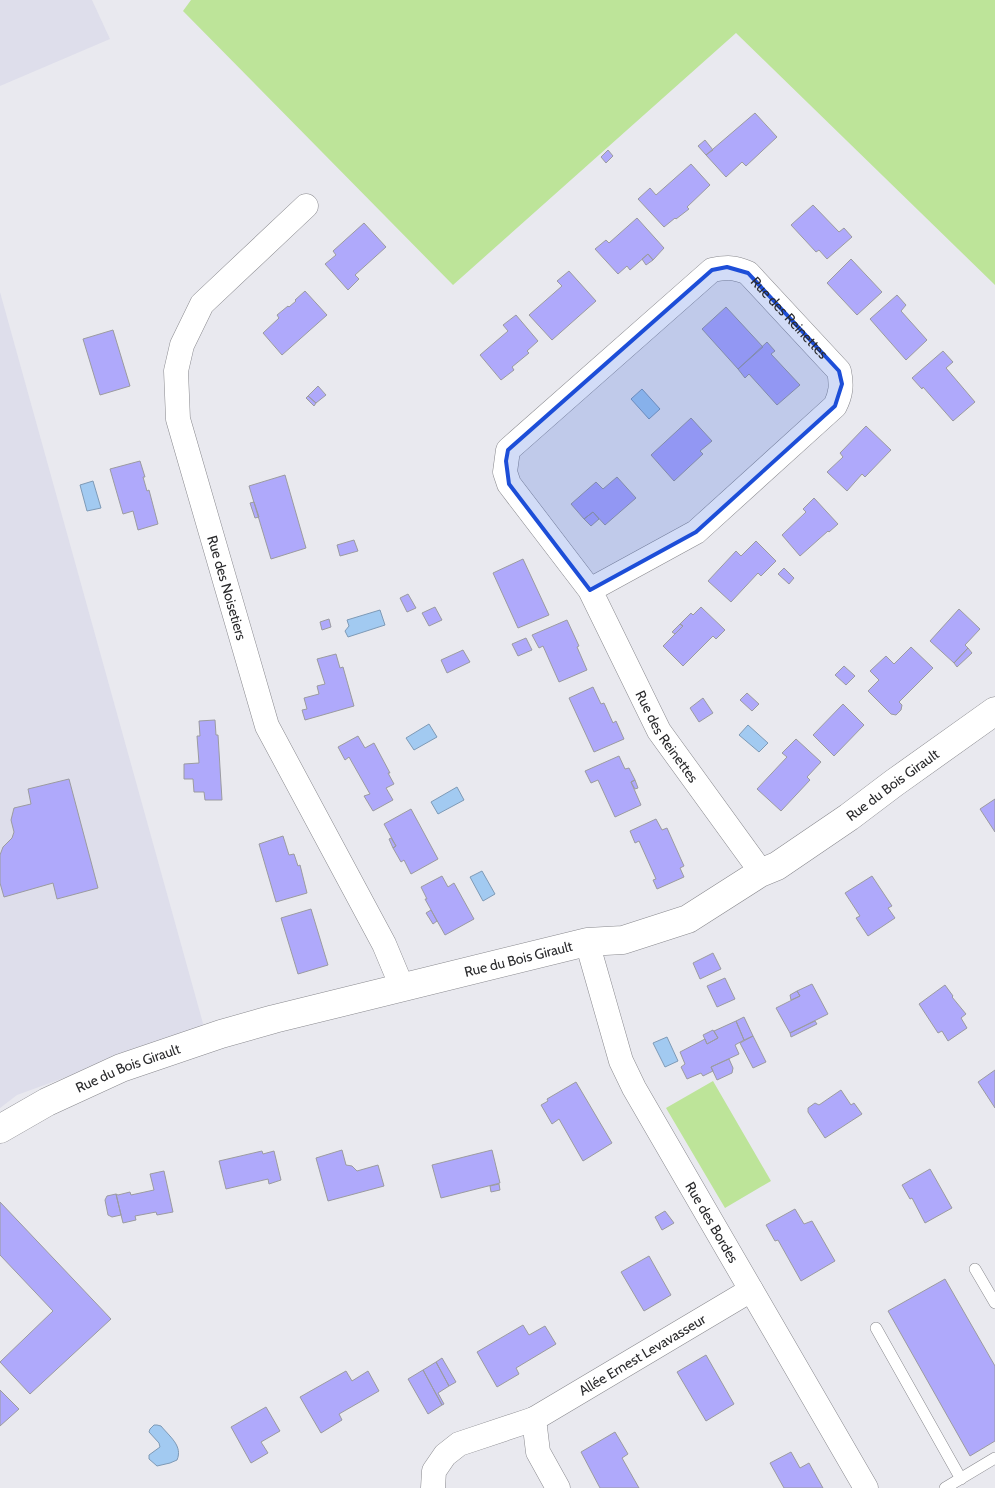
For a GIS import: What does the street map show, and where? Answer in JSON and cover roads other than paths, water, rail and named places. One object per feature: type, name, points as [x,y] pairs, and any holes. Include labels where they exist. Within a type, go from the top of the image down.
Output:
[{"type":"street","name":"Rue des Noisetiers","points":[[306,206],[202,304],[182,345],[176,371],[178,419],[267,726],[384,944],[402,987]]},
{"type":"street","name":"Rue des Reinettes","points":[[590,590],[696,532],[835,406],[840,396],[842,384],[839,371],[748,273],[740,269],[727,267],[712,270],[508,450],[505,472],[509,484],[590,590],[659,731],[760,873]]},
{"type":"street","name":"Rue du Bois Girault","points":[[0,1129],[47,1102],[121,1068],[221,1034],[274,1018],[587,942],[622,940],[688,919],[760,873],[776,866],[995,711]]},
{"type":"street","name":"Rue des Bordes","points":[[587,942],[622,1061],[634,1088],[866,1488]]},
{"type":"street","name":"Allée Ernest Levavasseur","points":[[432,1488],[434,1471],[445,1456],[460,1444],[534,1419],[751,1290]]},
{"type":"street","points":[[534,1419],[538,1452],[558,1488]]},
{"type":"lane","points":[[975,1269],[995,1303]]},
{"type":"lane","points":[[876,1328],[961,1479]]},
{"type":"lane","points":[[945,1488],[995,1458]]},
{"type":"water","points":[[642,389],[660,409],[649,419],[631,399]]},
{"type":"water","points":[[93,481],[101,508],[87,511],[80,485]]},
{"type":"water","points":[[380,610],[385,625],[348,637],[345,631],[349,626],[347,620]]},
{"type":"water","points":[[429,724],[437,737],[414,750],[406,738]]},
{"type":"water","points":[[748,725],[768,743],[759,752],[739,735]]},
{"type":"water","points":[[457,787],[464,800],[438,814],[431,802]]},
{"type":"water","points":[[482,871],[495,894],[483,901],[470,877]]},
{"type":"water","points":[[667,1037],[678,1061],[665,1067],[653,1043]]},
{"type":"water","points":[[154,1425],[161,1426],[175,1442],[178,1450],[177,1460],[157,1466],[149,1459],[149,1455],[160,1447],[159,1443],[149,1432]]}]
